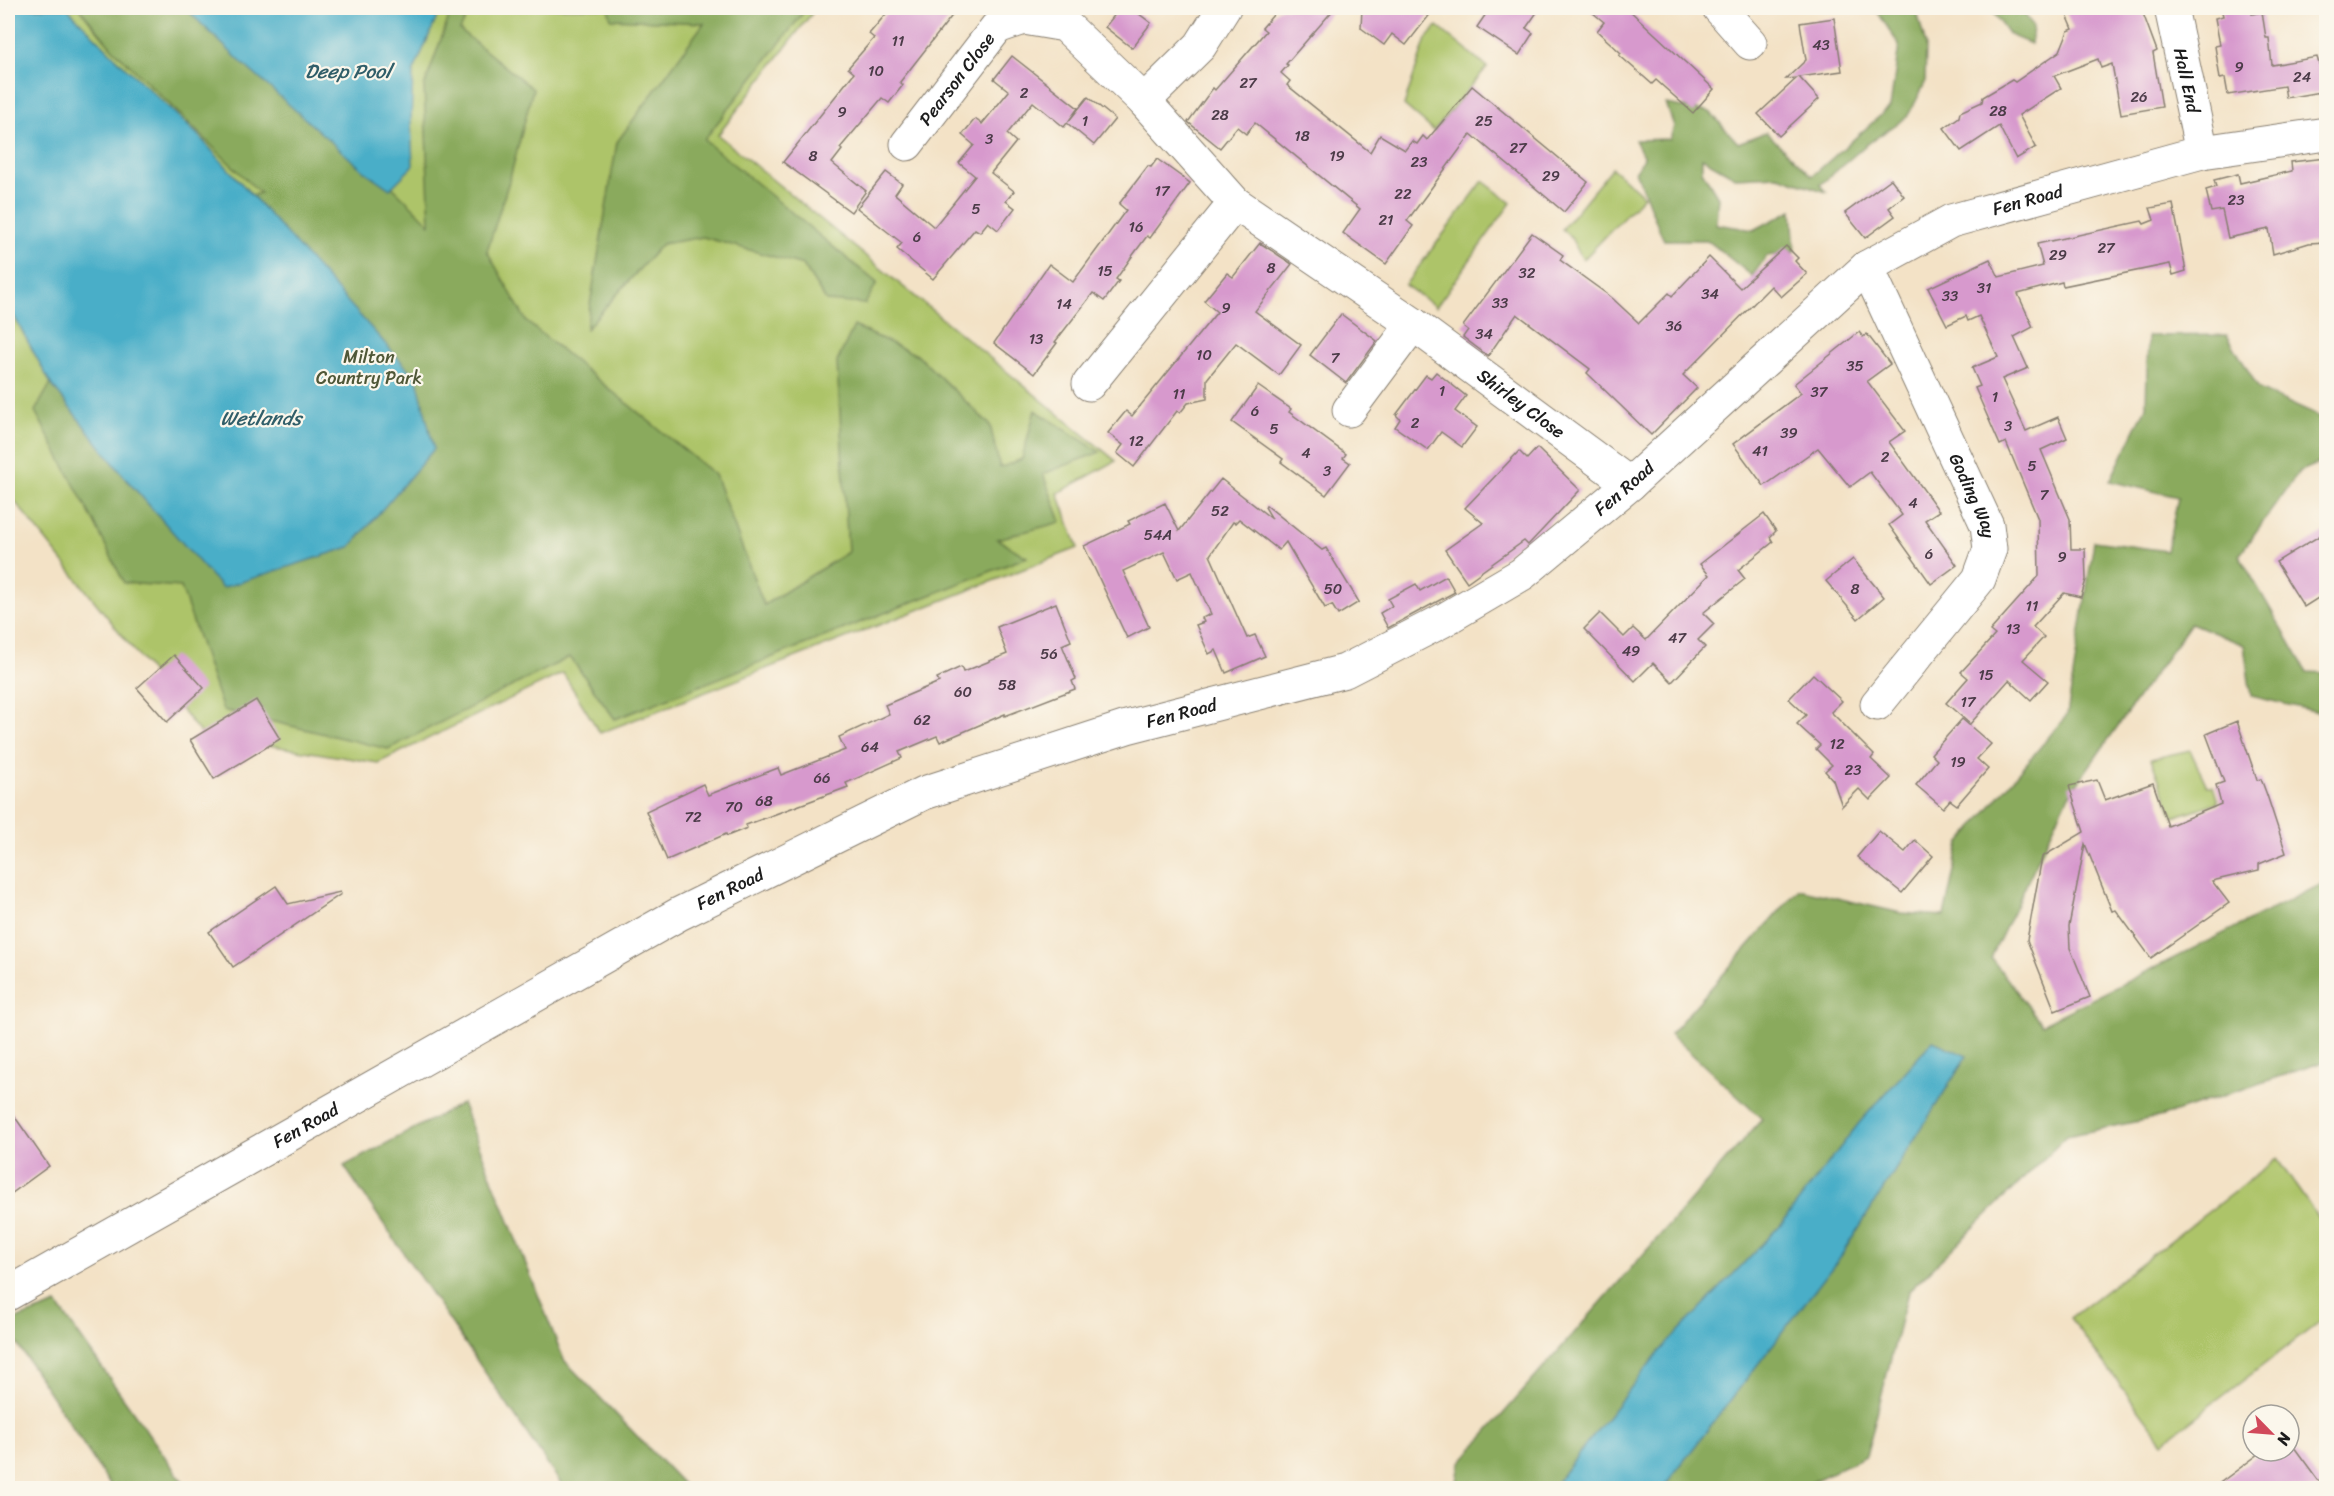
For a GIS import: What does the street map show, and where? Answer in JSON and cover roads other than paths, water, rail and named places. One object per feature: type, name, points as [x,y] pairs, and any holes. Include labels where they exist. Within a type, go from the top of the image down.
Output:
[{"type":"street","points":[[1144,101],[1200,46],[1224,8]]},
{"type":"street","points":[[1719,8],[1750,43]]},
{"type":"street","name":"Hall End","points":[[2171,8],[2202,152]]},
{"type":"street","name":"Pearson Close","points":[[907,144],[997,27],[1024,18],[1065,25],[1144,101]]},
{"type":"street","name":"Shirley Close","points":[[1144,101],[1235,203],[1413,324],[1630,484]]},
{"type":"street","name":"Fen Road","points":[[8,1294],[679,914],[924,793],[1127,727],[1345,671],[1442,621],[1522,574],[1630,484],[1867,267],[1951,221],[2202,152],[2326,134]]},
{"type":"street","points":[[1089,384],[1235,203]]},
{"type":"street","name":"Goding Way","points":[[1867,267],[1987,525],[1990,549],[1979,579],[1877,704]]},
{"type":"street","points":[[1349,410],[1413,324]]},
{"type":"water","name":"Wetlands","points":[[8,8],[67,8],[118,60],[198,135],[417,379],[434,449],[350,547],[222,588],[126,479],[51,384],[8,305]]},
{"type":"water","name":"Deep Pool","points":[[185,8],[441,8],[413,73],[411,121],[413,166],[390,189],[364,171],[243,64]]},
{"type":"water","points":[[1933,1041],[1967,1056],[1841,1256],[1664,1488],[1552,1488],[1658,1353],[1782,1223],[1859,1123]]},
{"type":"park label","name":"Milton Country Park","points":[[369,367]]}]
